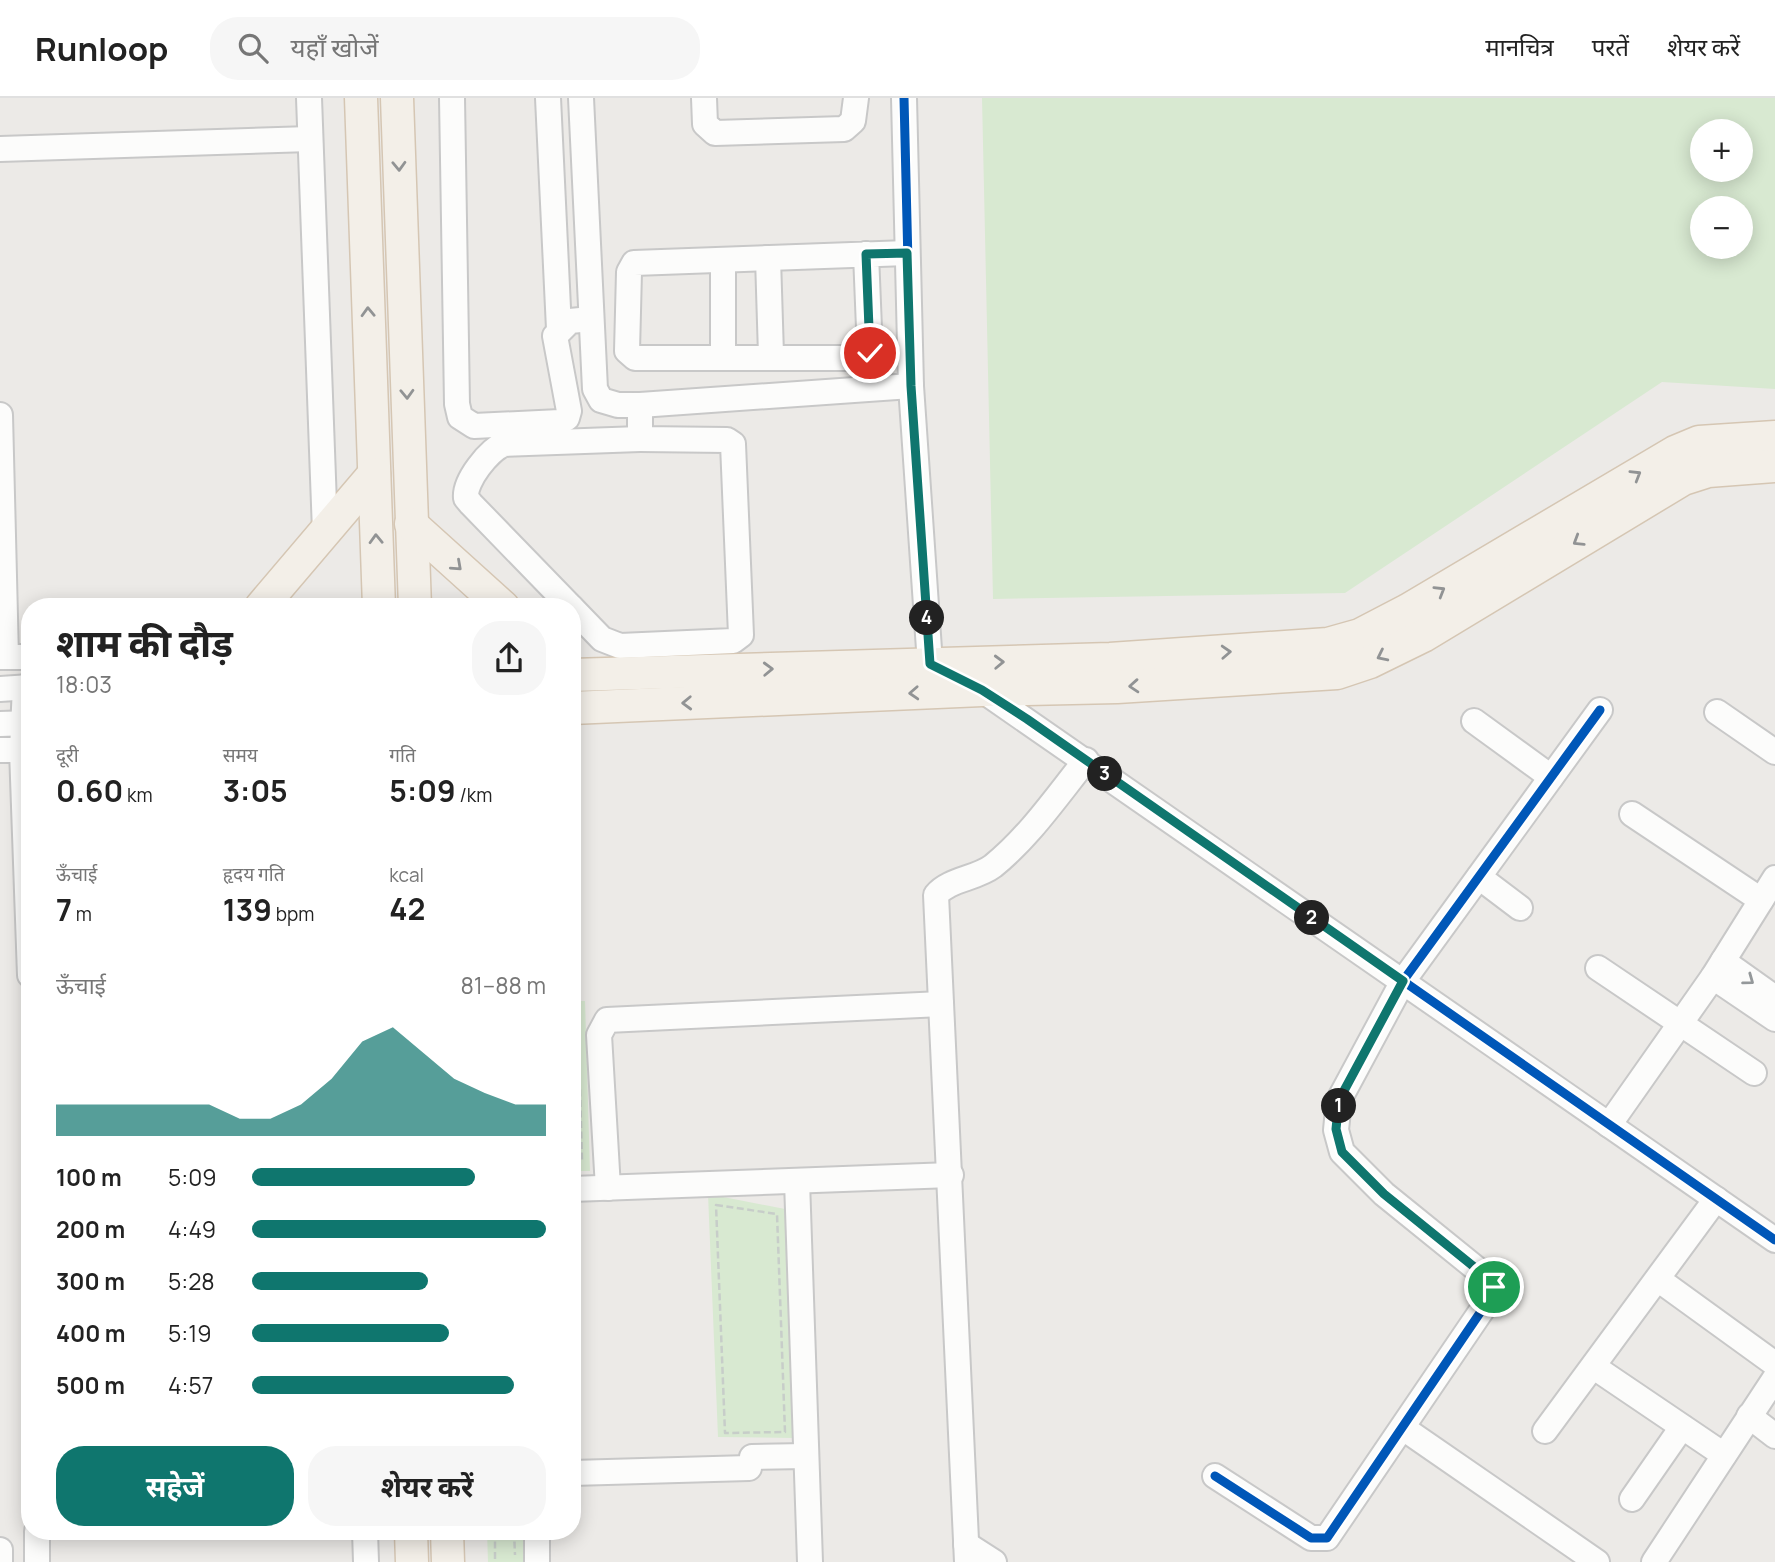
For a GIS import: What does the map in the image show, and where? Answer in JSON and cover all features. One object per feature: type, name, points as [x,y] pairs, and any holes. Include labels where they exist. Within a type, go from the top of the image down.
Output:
[{"type":"main road","points":[[361,98],[379,598]]},
{"type":"main road","points":[[397,98],[415,598]]},
{"type":"main road","points":[[581,673],[1123,658],[1300,648],[1339,641],[1360,635],[1408,610],[1675,452],[1699,442],[1775,437]]},
{"type":"main road","points":[[581,708],[982,690],[1117,687],[1337,673],[1370,662],[1423,636],[1683,479],[1708,471],[1775,466]]},
{"type":"main road","points":[[269,598],[374,474]]},
{"type":"main road","points":[[411,524],[493,598]]},
{"type":"main road","points":[[411,1540],[412,1562]]},
{"type":"main road","points":[[447,1540],[448,1562]]},
{"type":"street","points":[[309,98],[325,532]]},
{"type":"street","points":[[452,98],[457,404],[460,417],[474,426],[560,422],[567,418],[569,411],[555,336],[559,329],[570,321],[591,318]]},
{"type":"street","points":[[548,98],[559,329]]},
{"type":"street","points":[[581,98],[595,389],[601,400],[618,405],[640,405],[911,386]]},
{"type":"street","points":[[704,98],[705,124],[715,133],[844,129],[853,121],[856,98]]},
{"type":"street","points":[[904,98],[911,386],[930,664],[982,690],[1775,1240]]},
{"type":"street","points":[[0,149],[310,139]]},
{"type":"street","points":[[866,254],[870,353],[863,358],[771,355],[635,358],[627,351],[629,272],[634,263],[866,254],[907,253]]},
{"type":"street","points":[[768,258],[771,355]]},
{"type":"street","points":[[723,260],[723,356]]},
{"type":"street","points":[[640,405],[640,439]]},
{"type":"street","points":[[0,415],[1,509],[12,657]]},
{"type":"street","points":[[562,598],[466,498],[468,485],[492,451],[504,444],[640,439],[727,440],[733,444],[741,635],[733,641],[620,646],[602,639],[581,617]]},
{"type":"street","points":[[0,689],[21,687]]},
{"type":"street","points":[[1215,1476],[1311,1538],[1326,1538],[1486,1304],[1494,1283],[1384,1194],[1342,1152],[1336,1129],[1339,1100],[1403,981],[1600,710]]},
{"type":"street","points":[[1717,712],[1775,752]]},
{"type":"street","points":[[1474,722],[1551,777]]},
{"type":"street","points":[[0,724],[21,723]]},
{"type":"street","points":[[21,734],[11,750],[21,868]]},
{"type":"street","points":[[994,1562],[967,1553],[936,895],[941,889],[972,878],[1006,854],[1086,761]]},
{"type":"street","points":[[1632,814],[1761,900]]},
{"type":"street","points":[[1479,877],[1520,908]]},
{"type":"street","points":[[1609,1125],[1718,969],[1775,878]]},
{"type":"street","points":[[1598,968],[1754,1073]]},
{"type":"street","points":[[1718,969],[1775,998]]},
{"type":"street","points":[[1718,969],[1775,1019]]},
{"type":"street","points":[[608,1188],[599,1035],[607,1020],[941,1004]]},
{"type":"street","points":[[581,1189],[951,1175]]},
{"type":"street","points":[[797,1181],[810,1562]]},
{"type":"street","points":[[1545,1431],[1659,1280],[1716,1199]]},
{"type":"street","points":[[1659,1280],[1775,1364]]},
{"type":"street","points":[[1594,1367],[1724,1455]]},
{"type":"street","points":[[1654,1562],[1775,1378]]},
{"type":"street","points":[[1749,1416],[1775,1436]]},
{"type":"street","points":[[1632,1499],[1682,1427]]},
{"type":"street","points":[[1403,1428],[1597,1562]]},
{"type":"street","points":[[581,1473],[806,1456]]},
{"type":"street","points":[[37,1540],[37,1562]]},
{"type":"street","points":[[365,1540],[366,1562]]},
{"type":"street","points":[[537,1540],[537,1562]]},
{"type":"street","points":[[0,1550],[0,1562]]},
{"type":"path","points":[[581,1120],[581,1160]]},
{"type":"path","points":[[716,1205],[777,1214],[785,1432],[725,1433],[716,1205]]},
{"type":"path","points":[[495,1540],[495,1562]]},
{"type":"path","points":[[514,1540],[515,1562]]},
{"type":"green space","points":[[982,98],[1775,98],[1775,389],[1662,382],[1345,593],[993,599]]},
{"type":"green space","points":[[581,1001],[585,1001],[590,1171],[581,1171]]},
{"type":"green space","points":[[708,1194],[785,1209],[793,1438],[718,1437]]},
{"type":"green space","points":[[487,1540],[524,1540],[525,1562],[488,1562]]},
{"type":"cycle path","points":[[904,98],[911,386],[930,664],[982,690],[1027,719],[1775,1240]]},
{"type":"cycle path","points":[[1215,1476],[1311,1538],[1327,1538],[1486,1304],[1494,1283],[1384,1194],[1342,1152],[1336,1130],[1339,1100],[1403,981],[1600,710]]},
{"type":"route","points":[[870,353],[866,254],[907,253],[911,386],[930,664],[982,690],[1027,719],[1403,981],[1339,1100],[1336,1129],[1342,1152],[1384,1194],[1494,1283],[1494,1287]]}]
